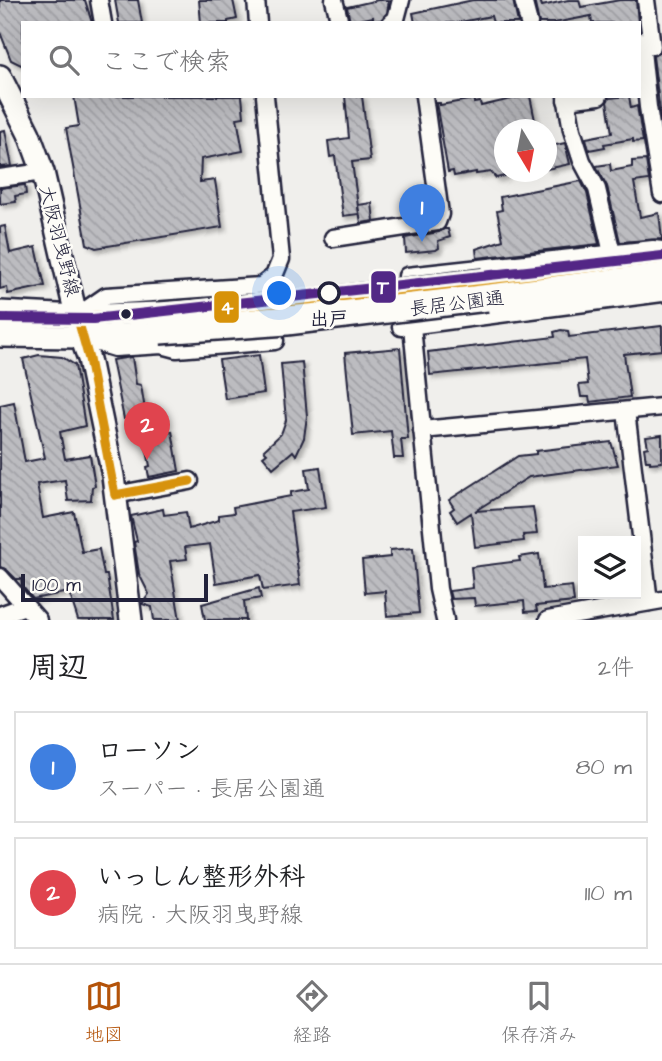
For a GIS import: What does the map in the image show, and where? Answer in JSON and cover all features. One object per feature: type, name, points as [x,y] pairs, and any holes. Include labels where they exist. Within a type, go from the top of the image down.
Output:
[{"type":"main road","name":"大阪羽曳野線","points":[[7,85],[43,172],[89,359],[115,495],[131,620]]},
{"type":"main road","name":"長居公園通","points":[[486,290],[662,259]]},
{"type":"main road","name":"長居公園通","points":[[0,336],[82,337],[283,304],[662,279]]},
{"type":"main road","name":"長居公園通","points":[[0,312],[159,323]]},
{"type":"street","points":[[99,0],[103,21]]},
{"type":"street","points":[[256,0],[258,21]]},
{"type":"street","points":[[334,0],[339,21]]},
{"type":"street","points":[[394,21],[401,0]]},
{"type":"street","points":[[523,0],[528,21]]},
{"type":"street","points":[[646,0],[656,21],[649,44],[643,90],[655,106],[662,194]]},
{"type":"street","points":[[77,316],[106,296],[261,286],[274,276],[281,259],[265,98]]},
{"type":"street","points":[[333,238],[437,222],[440,214],[425,98]]},
{"type":"street","points":[[566,98],[582,161],[597,189],[612,253]]},
{"type":"street","points":[[0,178],[43,172]]},
{"type":"street","points":[[445,620],[438,589],[422,430],[407,327],[407,276],[662,250]]},
{"type":"street","points":[[82,337],[115,348],[162,345],[177,349],[275,341],[271,307],[261,286]]},
{"type":"street","points":[[407,327],[662,293]]},
{"type":"street","points":[[422,430],[662,407]]},
{"type":"street","points":[[548,620],[655,601],[626,411]]},
{"type":"street","points":[[115,495],[190,481]]},
{"type":"street","points":[[0,578],[38,620]]},
{"type":"street","points":[[0,615],[25,606]]},
{"type":"building","points":[[0,0],[85,0],[91,21],[21,21],[21,65],[11,60],[0,32]]},
{"type":"building","points":[[115,0],[138,0],[142,21],[119,21]]},
{"type":"building","points":[[199,0],[233,0],[237,19],[201,21]]},
{"type":"building","points":[[389,0],[387,13],[381,20],[373,21],[373,17],[350,21],[347,7]]},
{"type":"building","points":[[473,0],[513,0],[518,21],[492,21],[491,16],[466,21],[415,21],[413,13]]},
{"type":"building","points":[[534,0],[540,0],[542,6],[579,0],[581,7],[636,0],[638,21],[592,21],[591,16],[565,21],[539,21]]},
{"type":"building","points":[[661,51],[662,56],[662,128],[653,56]]},
{"type":"building","points":[[74,98],[242,98],[244,117],[237,118],[243,151],[201,159],[200,182],[215,180],[222,227],[96,248],[87,244],[66,128],[79,126]]},
{"type":"building","points":[[345,98],[362,98],[370,160],[352,162],[359,214],[343,216],[335,156],[330,157],[328,141],[349,138]]},
{"type":"building","points":[[515,98],[530,98],[535,119],[494,119],[494,176],[491,172],[476,172],[454,176],[453,171],[448,172],[436,103],[440,105],[474,99],[474,103],[480,102],[481,106]]},
{"type":"building","points":[[609,98],[629,98],[631,108],[637,106],[643,141],[633,142],[633,139],[604,144],[605,147],[589,150],[586,138],[612,133],[607,102]]},
{"type":"building","points":[[5,130],[12,166],[0,167],[0,131]]},
{"type":"building","points":[[565,143],[570,164],[557,167],[557,145]]},
{"type":"building","points":[[646,160],[649,180],[634,182],[640,217],[659,213],[662,239],[620,242],[607,186],[596,166],[610,164],[611,171],[632,167],[632,161]]},
{"type":"building","points":[[581,181],[587,193],[599,244],[477,258],[476,249],[503,240],[497,211],[502,210],[500,197]]},
{"type":"building","points":[[25,185],[26,194],[15,196],[16,202],[0,204],[0,188]]},
{"type":"building","points":[[372,203],[374,221],[361,223],[358,205]]},
{"type":"building","points":[[5,226],[10,253],[36,247],[45,286],[8,294],[7,287],[0,289],[0,227]]},
{"type":"building","points":[[448,229],[450,237],[438,241],[439,248],[436,250],[406,253],[405,238]]},
{"type":"building","points":[[662,326],[662,350],[624,354],[630,397],[590,402],[589,397],[581,397],[579,385],[588,384],[585,359],[430,375],[428,352],[555,337],[554,332],[561,330],[568,331],[569,337]]},
{"type":"building","points":[[400,348],[408,439],[401,439],[403,458],[394,458],[391,431],[353,435],[345,353]]},
{"type":"building","points":[[39,355],[62,357],[75,365],[85,426],[60,432],[65,459],[90,455],[95,486],[92,487],[91,500],[68,501],[65,480],[37,484],[43,518],[74,512],[82,552],[99,549],[104,575],[107,575],[114,620],[78,620],[69,592],[33,599],[22,586],[21,579],[16,579],[0,567],[0,405],[14,402],[25,462],[45,458],[23,359]]},
{"type":"building","points":[[259,355],[264,393],[225,399],[219,360]]},
{"type":"building","points":[[132,357],[136,384],[141,385],[148,429],[136,431],[135,424],[127,424],[127,419],[124,419],[112,360]]},
{"type":"building","points":[[302,362],[307,416],[304,438],[296,455],[293,451],[273,468],[263,456],[267,453],[264,450],[281,434],[286,420],[281,364]]},
{"type":"building","points":[[172,431],[179,471],[149,477],[147,467],[150,466],[144,435]]},
{"type":"building","points":[[662,435],[662,462],[646,461],[646,437]]},
{"type":"building","points":[[611,442],[618,465],[529,477],[475,511],[533,507],[537,534],[523,535],[524,541],[475,547],[471,513],[457,522],[450,511],[454,508],[449,500],[518,456],[536,454],[536,451]]},
{"type":"building","points":[[320,467],[326,507],[290,512],[300,585],[263,590],[260,575],[216,583],[210,544],[185,547],[187,559],[170,561],[180,620],[154,620],[152,607],[142,604],[149,594],[139,574],[134,542],[137,541],[131,516],[163,509],[164,515],[186,512],[189,529],[219,520],[219,515],[234,513],[233,507],[291,496],[291,492],[309,489],[306,469]]},
{"type":"building","points":[[413,548],[419,613],[387,616],[385,591],[365,593],[362,560],[390,557],[390,550]]},
{"type":"building","points":[[539,554],[543,589],[572,586],[574,602],[536,606],[537,611],[525,612],[524,601],[475,606],[474,598],[451,599],[449,591],[473,588],[471,567],[520,561],[519,557]]},
{"type":"building","points":[[259,588],[261,598],[244,601],[246,620],[205,620],[202,604]]},
{"type":"transit line","name":"T","points":[[0,318],[93,319],[662,256]]},
{"type":"transit line","name":"4","points":[[115,495],[89,359],[77,316],[297,301],[662,259]]},
{"type":"transit line","name":"4","points":[[115,495],[190,481]]},
{"type":"place","name":"ローソン","points":[[422,242]]},
{"type":"place","name":"出戸","points":[[329,293]]},
{"type":"place","name":"いっしん整形外科","points":[[147,460]]}]
